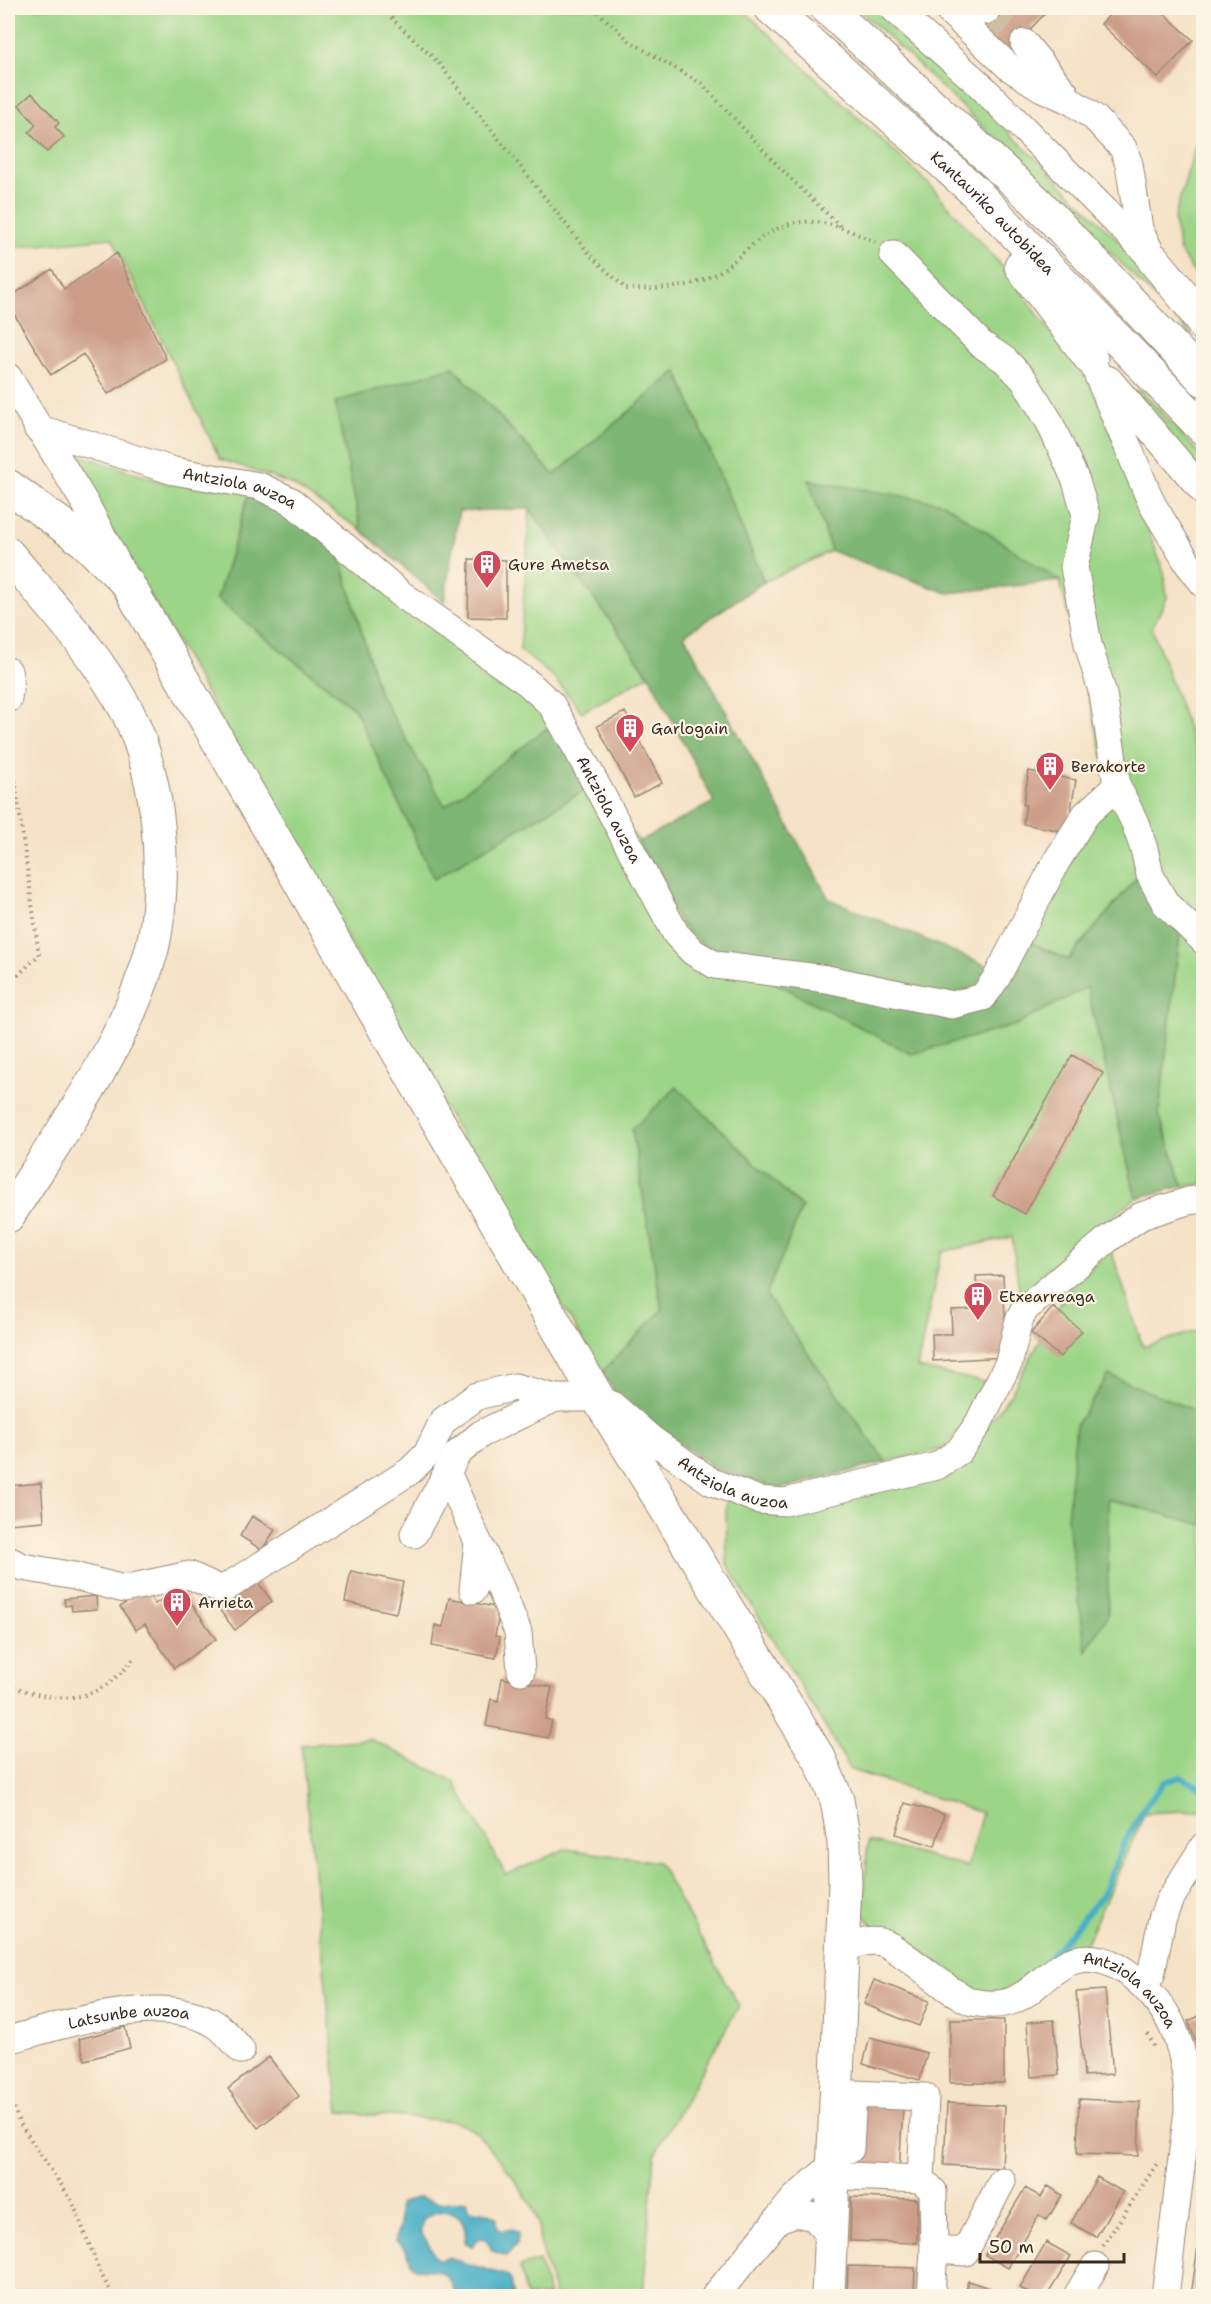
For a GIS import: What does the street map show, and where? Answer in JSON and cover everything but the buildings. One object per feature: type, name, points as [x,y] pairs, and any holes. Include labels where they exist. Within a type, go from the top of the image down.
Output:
[{"type":"main road","name":"Kantauriko autobidea","points":[[771,8],[972,189],[1203,429]]},
{"type":"main road","points":[[827,8],[1037,202],[1203,380]]},
{"type":"main road","points":[[972,189],[999,238],[1091,359]]},
{"type":"main road","points":[[1153,258],[1190,304],[1203,326]]},
{"type":"main road","points":[[8,486],[84,541],[127,583],[598,1398],[820,1760],[837,1800],[844,1842],[845,1883],[842,1949],[841,2171],[831,2236],[828,2296]]},
{"type":"main road","points":[[8,554],[66,622],[101,669],[129,714],[153,787],[160,845],[157,909],[152,948],[134,997],[109,1054],[8,1216]]},
{"type":"street","points":[[893,8],[979,84],[1153,258]]},
{"type":"street","points":[[946,8],[1009,67],[1042,88],[1071,101],[1095,118],[1123,148],[1129,164],[1139,229],[1153,258]]},
{"type":"street","points":[[1024,43],[1071,101]]},
{"type":"street","points":[[892,254],[981,344],[1005,360],[1024,380],[1050,421],[1076,481],[1086,515],[1074,567],[1088,644],[1103,694],[1117,786],[1135,824],[1150,875],[1158,891],[1166,904],[1203,941]]},
{"type":"street","points":[[1091,359],[1203,492]]},
{"type":"street","points":[[1091,359],[1152,504],[1203,584]]},
{"type":"street","points":[[12,394],[37,428],[85,503],[127,583]]},
{"type":"street","name":"Antziola auzoa","points":[[37,428],[174,471],[259,486],[291,501],[401,594],[528,683],[551,704],[676,934],[693,952],[716,965],[827,979],[951,1005],[983,997],[997,977],[1056,862],[1086,814],[1117,786]]},
{"type":"street","points":[[8,671],[10,681],[8,699]]},
{"type":"street","name":"Antziola auzoa","points":[[598,1398],[612,1405],[651,1439],[712,1482],[759,1500],[785,1502],[937,1466],[959,1451],[978,1424],[1009,1362],[1019,1320],[1025,1309],[1108,1239],[1141,1216],[1188,1201],[1203,1199]]},
{"type":"street","points":[[8,1560],[23,1567],[74,1576],[124,1589],[189,1575],[222,1590],[410,1471],[427,1454],[443,1421],[477,1396],[515,1387],[555,1398],[598,1398]]},
{"type":"street","points":[[414,1534],[457,1454],[481,1434],[555,1398]]},
{"type":"street","points":[[447,1472],[518,1632],[521,1671]]},
{"type":"street","points":[[473,1590],[478,1542]]},
{"type":"street","points":[[1141,1982],[1151,1975],[1162,1919],[1169,1901],[1203,1846]]},
{"type":"street","name":"Antziola auzoa","points":[[842,1949],[862,1942],[883,1942],[970,2002],[1002,2004],[1027,1994],[1070,1962],[1091,1958],[1114,1964],[1141,1982],[1173,2028],[1183,2055],[1188,2083],[1186,2155],[1165,2296]]},
{"type":"street","name":"Latsunbe auzoa","points":[[8,2040],[79,2021],[144,2009],[189,2014],[216,2024],[242,2050]]},
{"type":"street","points":[[842,2296],[841,2171],[853,2094],[925,2097],[921,2180]]},
{"type":"street","points":[[715,2296],[794,2199],[841,2171],[921,2180],[933,2191],[934,2250],[931,2296]]},
{"type":"street","points":[[934,2250],[965,2252],[1002,2181]]},
{"type":"street","points":[[778,2219],[796,2213],[814,2217],[831,2236]]},
{"type":"street","points":[[1077,2296],[1095,2266]]},
{"type":"path","points":[[384,8],[393,20],[436,62],[591,256],[626,289],[662,290],[713,276],[766,233],[798,221],[817,220],[840,227],[878,243],[892,254]]},
{"type":"path","points":[[593,8],[631,42],[702,84],[784,172],[840,227]]},
{"type":"path","points":[[8,771],[15,780],[39,955],[8,985]]},
{"type":"path","points":[[8,1685],[44,1696],[73,1698],[94,1693],[119,1677],[135,1657]]},
{"type":"path","points":[[1159,2058],[1143,2022],[1160,2007]]},
{"type":"path","points":[[8,2091],[20,2122],[72,2201],[101,2274],[113,2296]]},
{"type":"path","points":[[1095,2266],[1099,2251],[1158,2162],[1186,2155]]},
{"type":"green space","points":[[8,8],[741,8],[928,183],[1005,270],[1095,391],[1164,572],[1167,598],[1152,628],[1203,771],[1203,1184],[1183,1186],[1159,1114],[1180,934],[1138,877],[1068,960],[1030,942],[1093,816],[1114,801],[1060,581],[810,480],[831,551],[764,582],[677,371],[554,475],[453,367],[336,402],[361,530],[291,484],[220,459],[112,238],[8,248]]},
{"type":"green space","points":[[857,8],[884,8],[1153,275],[1192,336],[1027,169]]},
{"type":"green space","points":[[1203,119],[1203,287],[1179,250],[1174,219]]},
{"type":"green space","points":[[453,367],[554,475],[677,371],[764,582],[684,635],[829,899],[1009,975],[1030,942],[1068,960],[1138,876],[1180,934],[1159,1114],[1183,1186],[1136,1198],[1087,987],[1016,1025],[911,1054],[703,945],[681,924],[638,842],[714,802],[649,675],[530,509],[459,511],[444,602],[361,530],[335,402]]},
{"type":"green space","points":[[1141,390],[1203,458],[1203,474],[1133,392]]},
{"type":"green space","points":[[67,451],[166,483],[250,490],[217,599],[355,709],[434,879],[588,788],[773,980],[1016,1025],[1087,987],[1136,1198],[1087,1237],[1020,1297],[1012,1237],[941,1252],[917,1368],[990,1383],[966,1424],[942,1449],[886,1462],[766,1295],[802,1208],[632,1129],[662,1311],[602,1372],[452,1121]]},
{"type":"green space","points":[[809,480],[943,503],[1060,581],[948,593],[831,551]]},
{"type":"green space","points":[[250,490],[290,510],[338,549],[379,693],[445,806],[551,725],[588,788],[434,879],[355,709],[217,599]]},
{"type":"green space","points":[[530,509],[649,675],[582,712],[553,677],[520,650]]},
{"type":"green space","points":[[338,549],[517,685],[551,725],[445,807],[379,693]]},
{"type":"green space","points":[[677,1087],[802,1208],[766,1295],[886,1462],[779,1489],[716,1469],[620,1401],[602,1372],[662,1310],[632,1129]]},
{"type":"green space","points":[[1111,1250],[1143,1347],[1203,1329],[1203,1810],[1145,1813],[1086,1943],[1005,1996],[974,1995],[877,1931],[863,1913],[868,1841],[967,1867],[982,1813],[851,1770],[727,1564],[726,1501],[954,1470],[1010,1395],[1069,1288]]},
{"type":"green space","points":[[1109,1375],[1203,1414],[1203,1525],[1108,1499],[1108,1615],[1086,1651],[1067,1518],[1076,1425]]},
{"type":"green space","points":[[370,1739],[454,1781],[506,1875],[565,1849],[658,1862],[739,2006],[654,2155],[643,2296],[555,2296],[540,2244],[538,2222],[531,2204],[508,2170],[475,2131],[454,2121],[339,2112],[301,1745]]},
{"type":"green space","points":[[539,2261],[549,2296],[526,2296],[520,2267]]},
{"type":"water","points":[[419,2197],[437,2203],[467,2201],[470,2210],[492,2214],[497,2218],[497,2227],[501,2231],[513,2229],[518,2233],[517,2243],[507,2256],[492,2251],[487,2240],[481,2238],[473,2247],[465,2242],[463,2224],[459,2218],[447,2211],[431,2214],[423,2220],[421,2232],[438,2260],[448,2258],[509,2276],[514,2296],[456,2296],[446,2276],[434,2270],[422,2270],[412,2265],[407,2251],[396,2241],[396,2235],[400,2227],[399,2207],[401,2203]]},
{"type":"waterway","points":[[1044,1964],[1102,1896],[1124,1843],[1146,1805],[1164,1782],[1180,1777],[1204,1789]]},
{"type":"tunnel","points":[[986,11],[1024,43]]},
{"type":"place","name":"Gure Ametsa","points":[[487,590]]},
{"type":"place","name":"Garlogain","points":[[630,754]]},
{"type":"place","name":"Berakorte","points":[[1050,792]]},
{"type":"place","name":"Etxearreaga","points":[[978,1322]]},
{"type":"place","name":"Arrieta","points":[[177,1628]]}]
